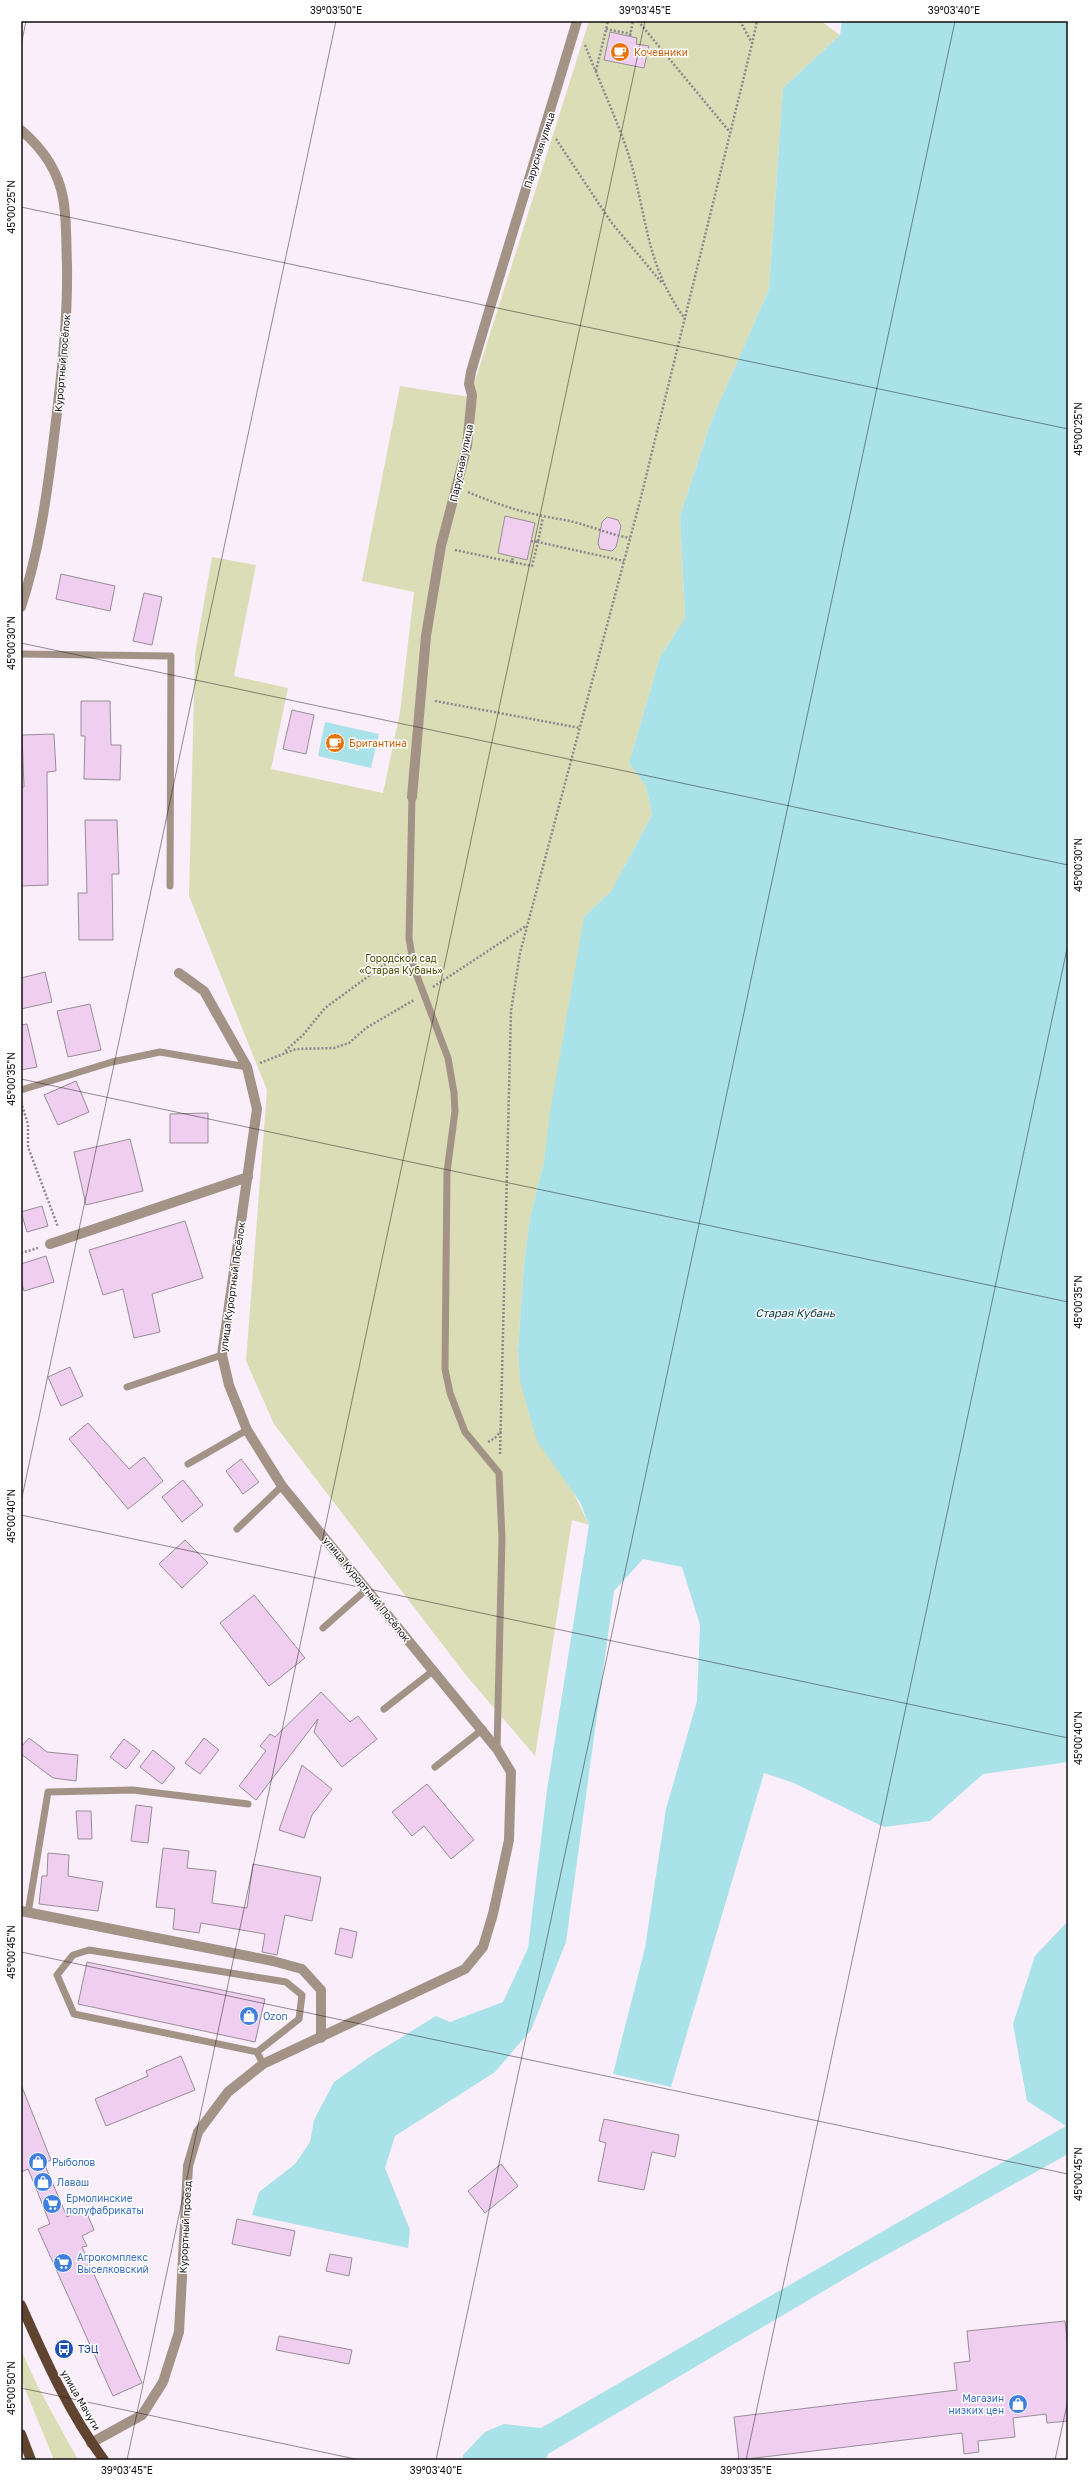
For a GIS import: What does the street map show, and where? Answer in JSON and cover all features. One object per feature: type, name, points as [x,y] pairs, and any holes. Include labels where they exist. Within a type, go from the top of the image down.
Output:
[{"type":"main road","name":"улица Мачуги","points":[[21,2305],[49,2369],[91,2443],[104,2460]]},
{"type":"main road","points":[[21,2434],[31,2460]]},
{"type":"street","name":"Парусная улица","points":[[412,797],[426,636],[441,546],[457,487],[470,423],[472,395],[470,384],[471,372],[502,264],[547,126],[577,23]]},
{"type":"street","name":"Курортный посёлок","points":[[21,130],[36,143],[51,164],[63,198],[67,294],[59,396],[46,503],[29,580],[21,607]]},
{"type":"street","name":"улица Курортный Посёлок","points":[[179,973],[204,991],[247,1067],[257,1109],[222,1355],[229,1385],[247,1430],[282,1486],[483,1729],[511,1772]]},
{"type":"street","points":[[50,1244],[248,1177]]},
{"type":"street","name":"Курортный проезд","points":[[91,2443],[142,2415],[163,2382],[180,2332],[188,2166],[198,2132],[228,2092],[263,2064],[465,1969],[483,1947],[493,1914],[509,1840],[511,1772]]},
{"type":"street","points":[[25,1912],[273,1961],[302,1969],[321,1990],[321,2038]]},
{"type":"lane","points":[[21,654],[171,656],[170,886]]},
{"type":"lane","points":[[412,797],[409,938],[414,968],[448,1058],[454,1093],[455,1111],[447,1180],[444,1369],[462,1426],[499,1473],[502,1538],[497,1749]]},
{"type":"lane","points":[[21,1090],[112,1062],[160,1052],[247,1067]]},
{"type":"lane","points":[[127,1387],[222,1355]]},
{"type":"lane","points":[[188,1464],[247,1430]]},
{"type":"lane","points":[[237,1529],[282,1486]]},
{"type":"lane","points":[[323,1628],[367,1589]]},
{"type":"lane","points":[[384,1709],[434,1670]]},
{"type":"lane","points":[[435,1767],[483,1729]]},
{"type":"lane","points":[[25,1912],[48,1792],[133,1790],[248,1804]]},
{"type":"lane","points":[[89,1950],[286,1982],[302,1995],[299,2019],[257,2052],[74,2014],[57,1975],[73,1955],[89,1950]]},
{"type":"lane","points":[[257,2052],[263,2064]]},
{"type":"path","points":[[596,72],[608,21]]},
{"type":"path","points":[[606,29],[630,35],[633,21]]},
{"type":"path","points":[[638,21],[730,131]]},
{"type":"path","points":[[740,21],[752,44]]},
{"type":"path","points":[[499,1473],[511,1011],[526,926],[630,538],[752,44],[757,22],[755,21]]},
{"type":"path","points":[[577,23],[628,154],[648,244],[664,285]]},
{"type":"path","points":[[547,126],[611,222],[664,285],[685,320]]},
{"type":"path","points":[[457,487],[507,509],[563,520],[600,532],[630,538]]},
{"type":"path","points":[[441,546],[532,566],[543,517]]},
{"type":"path","points":[[531,540],[624,561]]},
{"type":"path","points":[[512,562],[513,557]]},
{"type":"path","points":[[420,698],[580,728]]},
{"type":"path","points":[[247,1067],[296,1049],[334,1048],[349,1043],[366,1028],[424,994],[526,926]]},
{"type":"path","points":[[280,1056],[303,1035],[325,1008],[411,946]]},
{"type":"path","points":[[21,1102],[28,1124],[30,1153],[63,1240]]},
{"type":"green space","name":"Городской сад «Старая Кубань»","points":[[589,21],[821,21],[840,35],[783,88],[769,289],[711,422],[680,516],[685,618],[660,657],[629,763],[646,786],[652,815],[611,891],[584,917],[544,1162],[530,1218],[524,1263],[518,1351],[520,1381],[589,1525],[572,1520],[535,1756],[465,1674],[274,1424],[246,1361],[267,1090],[189,896],[195,654],[212,557],[256,565],[234,676],[288,688],[271,769],[383,793],[400,712],[414,592],[362,581],[400,386],[470,397]]},
{"type":"green space","points":[[21,2350],[38,2387],[78,2460],[54,2460],[21,2379]]},
{"type":"water","name":"Старая Кубань","points":[[842,21],[1068,21],[1068,1762],[983,1774],[930,1821],[884,1827],[794,1783],[764,1773],[671,2087],[613,2074],[645,1948],[666,1809],[697,1701],[700,1625],[682,1567],[643,1559],[614,1591],[566,1942],[531,2030],[495,2072],[395,2136],[385,2168],[410,2230],[408,2248],[252,2215],[259,2192],[295,2164],[310,2142],[314,2120],[334,2082],[371,2056],[436,2016],[450,2022],[503,2002],[528,1948],[547,1790],[589,1525],[580,1502],[537,1441],[520,1381],[518,1351],[524,1263],[530,1218],[544,1162],[550,1112],[584,917],[611,891],[652,815],[646,786],[629,763],[660,657],[685,618],[680,516],[711,422],[769,289],[783,88],[840,35]]},
{"type":"water","points":[[325,722],[379,734],[371,768],[318,756]]},
{"type":"water","points":[[1068,1921],[1068,2154],[861,2269],[548,2454],[545,2460],[463,2460],[463,2455],[485,2432],[504,2424],[541,2428],[1066,2126],[1027,2101],[1013,2024],[1035,1956]]},
{"type":"building","name":"Кочевники","points":[[610,32],[637,38],[636,44],[649,46],[644,68],[604,60]]},
{"type":"building","points":[[505,516],[535,523],[527,560],[498,553]]},
{"type":"building","points":[[607,517],[618,520],[621,526],[616,547],[612,551],[600,549],[598,543],[602,522]]},
{"type":"building","points":[[61,574],[115,586],[110,611],[56,599]]},
{"type":"building","points":[[144,593],[162,597],[152,645],[133,641]]},
{"type":"building","points":[[81,701],[110,701],[111,745],[121,745],[120,780],[84,779],[85,736],[81,736]]},
{"type":"building","points":[[292,710],[314,715],[306,754],[283,749]]},
{"type":"building","points":[[54,734],[56,771],[47,772],[48,885],[21,886],[21,787],[24,787],[22,735]]},
{"type":"building","points":[[85,820],[117,820],[119,874],[112,874],[113,940],[79,940],[78,893],[87,893]]},
{"type":"building","points":[[45,972],[52,1002],[21,1009],[21,978]]},
{"type":"building","points":[[90,1004],[101,1050],[68,1057],[57,1011]]},
{"type":"building","points":[[27,1024],[37,1067],[21,1070],[21,1025]]},
{"type":"building","points":[[76,1081],[89,1112],[58,1125],[44,1095]]},
{"type":"building","points":[[208,1113],[208,1143],[170,1143],[170,1114]]},
{"type":"building","points":[[130,1139],[143,1191],[86,1205],[74,1152]]},
{"type":"building","points":[[42,1206],[48,1226],[27,1232],[21,1212]]},
{"type":"building","points":[[185,1221],[203,1278],[152,1294],[160,1332],[134,1338],[123,1289],[103,1295],[89,1250]]},
{"type":"building","points":[[46,1256],[54,1282],[24,1291],[21,1280],[21,1264]]},
{"type":"building","points":[[70,1367],[83,1396],[61,1406],[48,1377]]},
{"type":"building","points":[[88,1423],[129,1469],[144,1457],[163,1481],[128,1509],[69,1439]]},
{"type":"building","points":[[241,1459],[259,1482],[243,1494],[226,1471]]},
{"type":"building","points":[[183,1480],[203,1505],[182,1522],[162,1497]]},
{"type":"building","points":[[185,1540],[208,1563],[182,1588],[159,1564]]},
{"type":"building","points":[[254,1595],[305,1658],[269,1686],[220,1623]]},
{"type":"building","points":[[321,1692],[350,1722],[358,1716],[377,1739],[342,1767],[314,1732],[318,1719],[256,1800],[239,1786],[266,1751],[260,1746],[270,1734],[275,1737]]},
{"type":"building","points":[[29,1738],[47,1752],[78,1755],[76,1781],[53,1778],[21,1754],[21,1747]]},
{"type":"building","points":[[204,1738],[219,1750],[200,1774],[185,1763]]},
{"type":"building","points":[[124,1739],[140,1751],[126,1769],[110,1757]]},
{"type":"building","points":[[153,1750],[175,1768],[162,1784],[140,1767]]},
{"type":"building","points":[[302,1765],[332,1789],[312,1815],[304,1838],[279,1830]]},
{"type":"building","points":[[427,1784],[474,1840],[451,1859],[424,1826],[412,1836],[392,1812]]},
{"type":"building","points":[[136,1805],[152,1807],[148,1843],[131,1841]]},
{"type":"building","points":[[76,1811],[91,1811],[92,1839],[78,1839]]},
{"type":"building","points":[[163,1848],[189,1851],[187,1868],[216,1871],[212,1903],[247,1908],[253,1864],[321,1877],[312,1921],[285,1915],[277,1955],[262,1952],[265,1934],[201,1923],[199,1933],[173,1929],[175,1909],[156,1907]]},
{"type":"building","points":[[48,1853],[69,1855],[68,1876],[103,1882],[98,1911],[39,1904],[42,1876],[47,1876]]},
{"type":"building","points":[[340,1928],[357,1932],[352,1958],[335,1954]]},
{"type":"building","points":[[87,1962],[265,1999],[255,2042],[78,2004]]},
{"type":"building","points":[[181,2056],[195,2090],[106,2126],[95,2099],[148,2076],[146,2071]]},
{"type":"building","points":[[22,2087],[51,2160],[44,2163],[67,2217],[85,2209],[94,2230],[82,2236],[87,2246],[82,2247],[142,2383],[113,2396],[38,2229],[50,2224],[38,2193],[28,2169],[21,2172]]},
{"type":"building","points":[[604,2119],[679,2135],[675,2157],[652,2152],[644,2190],[598,2181],[606,2143],[599,2141]]},
{"type":"building","points":[[501,2164],[518,2186],[485,2213],[468,2191]]},
{"type":"building","points":[[237,2219],[295,2231],[290,2256],[232,2244]]},
{"type":"building","points":[[330,2254],[352,2258],[349,2276],[326,2271]]},
{"type":"building","points":[[1065,2321],[1068,2348],[1068,2421],[1047,2423],[1046,2414],[1013,2418],[1015,2437],[978,2441],[979,2452],[964,2454],[962,2433],[739,2460],[734,2417],[957,2390],[954,2363],[970,2361],[967,2331]]},
{"type":"building","points":[[279,2336],[352,2350],[349,2364],[276,2350]]},
{"type":"place","name":"Кочевники","points":[[620,52]]},
{"type":"place","name":"Бригантина","points":[[335,743]]},
{"type":"place","name":"Ozon","points":[[249,2016]]},
{"type":"place","name":"Рыболов","points":[[38,2162]]},
{"type":"place","name":"Лаваш","points":[[43,2182]]},
{"type":"place","name":"Ермолинские полуфабрикаты","points":[[52,2204]]},
{"type":"place","name":"Агрокомплекс Выселковский","points":[[63,2263]]},
{"type":"place","name":"ТЭЦ","points":[[64,2349]]},
{"type":"place","name":"Магазин низких цен","points":[[1018,2404]]}]
